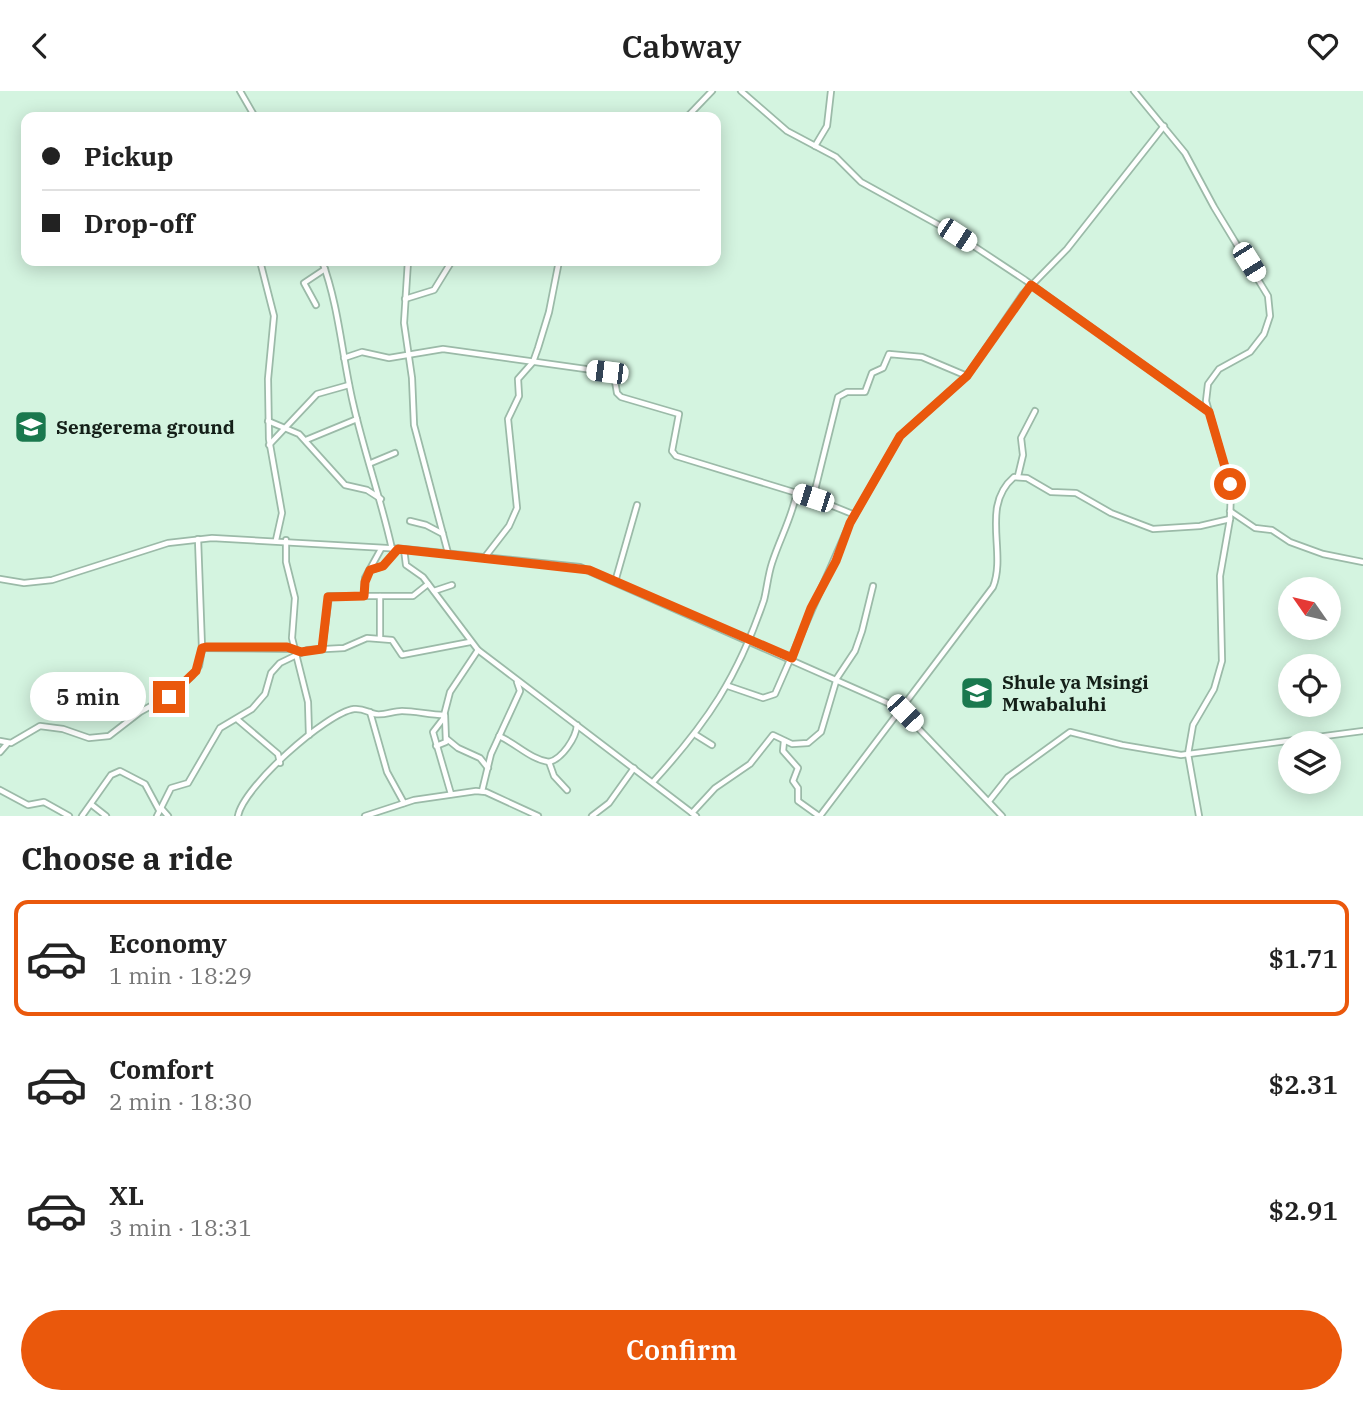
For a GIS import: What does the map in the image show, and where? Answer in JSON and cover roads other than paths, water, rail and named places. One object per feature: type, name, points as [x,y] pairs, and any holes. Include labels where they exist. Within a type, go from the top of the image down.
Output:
[{"type":"street","points":[[240,91],[251,112]]},
{"type":"street","points":[[692,112],[712,91]]},
{"type":"street","points":[[741,91],[787,131],[836,157],[860,182],[957,235],[1209,412]]},
{"type":"street","points":[[815,146],[827,126],[831,91]]},
{"type":"street","points":[[1134,91],[1189,160],[1214,207],[1264,286],[1270,305],[1267,327],[1255,347],[1226,362],[1210,380],[1206,395],[1228,471],[1230,519],[1220,579],[1223,601],[1220,624],[1222,661],[1214,689],[1193,725],[1188,754],[1199,816]]},
{"type":"street","points":[[728,686],[769,699],[775,694],[811,608],[855,515],[905,430],[967,376],[1031,285],[1067,249],[1164,127]]},
{"type":"street","points":[[261,266],[274,316],[268,379],[268,421],[269,445],[282,513],[276,540]]},
{"type":"street","points":[[324,266],[357,419],[381,499],[391,549]]},
{"type":"street","points":[[408,266],[404,323],[416,434],[448,553]]},
{"type":"street","points":[[405,299],[434,290],[449,266]]},
{"type":"street","points":[[485,557],[509,526],[517,508],[508,419],[519,396],[518,379],[533,362],[549,312],[558,266]]},
{"type":"street","points":[[316,305],[304,283],[325,269]]},
{"type":"street","points":[[344,358],[362,352],[385,358],[453,349],[614,375],[617,393],[621,397],[679,414],[672,451],[677,456],[797,492],[855,515]]},
{"type":"street","points":[[813,498],[838,397],[847,392],[865,392],[872,373],[883,368],[889,354],[922,357],[967,376]]},
{"type":"street","points":[[269,445],[317,394],[349,385]]},
{"type":"street","points":[[784,741],[785,753],[798,768],[793,781],[798,788],[797,798],[819,816],[993,587],[998,573],[998,507],[1003,490],[1018,476],[1023,455],[1021,438],[1035,411]]},
{"type":"street","points":[[306,440],[357,419]]},
{"type":"street","points":[[268,421],[287,427],[306,440],[345,485],[367,489],[381,499]]},
{"type":"street","points":[[371,463],[395,453]]},
{"type":"street","points":[[1018,476],[1051,492],[1076,493],[1111,513],[1153,529],[1200,527],[1230,519]]},
{"type":"street","points":[[653,782],[696,735],[728,686],[764,600],[772,561],[790,521],[797,492]]},
{"type":"street","points":[[615,582],[637,505]]},
{"type":"street","points":[[1230,511],[1255,528],[1272,530],[1290,542],[1323,554],[1363,562]]},
{"type":"street","points":[[410,521],[426,525],[443,534]]},
{"type":"street","points":[[0,752],[7,744],[40,726],[63,729],[89,738],[109,736],[140,712],[169,697],[192,676],[199,666],[202,648],[198,539]]},
{"type":"street","points":[[0,579],[24,583],[52,580],[168,543],[198,539],[286,540],[580,567],[792,658],[899,708],[1002,816]]},
{"type":"street","points":[[286,540],[286,562],[295,598],[297,652],[309,709],[309,737]]},
{"type":"street","points":[[364,596],[365,582],[382,549]]},
{"type":"street","points":[[370,570],[383,566],[401,549]]},
{"type":"street","points":[[401,549],[406,565],[428,583],[478,650],[694,814],[715,788],[750,764],[773,734],[784,741],[806,743],[821,731],[837,678],[855,651],[873,586]]},
{"type":"street","points":[[322,649],[328,597],[413,596],[428,583]]},
{"type":"street","points":[[434,591],[452,585]]},
{"type":"street","points":[[380,596],[380,638]]},
{"type":"street","points":[[202,648],[297,652],[344,648],[367,638],[380,638],[394,641],[402,655],[470,642]]},
{"type":"street","points":[[436,746],[444,744],[447,739],[445,714],[450,692],[478,650]]},
{"type":"street","points":[[159,811],[171,788],[190,780],[220,728],[238,720],[265,694],[274,670],[297,652]]},
{"type":"street","points":[[516,680],[520,691]]},
{"type":"street","points":[[482,791],[499,736],[520,691],[528,688]]},
{"type":"street","points":[[240,815],[250,793],[323,723],[340,713],[358,709],[370,712],[445,714]]},
{"type":"street","points":[[370,712],[387,772],[404,803]]},
{"type":"street","points":[[445,714],[433,732],[451,794]]},
{"type":"street","points":[[238,720],[278,754],[280,763]]},
{"type":"street","points":[[499,736],[519,745],[526,753],[549,762],[560,757],[576,733],[577,724]]},
{"type":"street","points":[[576,733],[586,731]]},
{"type":"street","points":[[989,802],[1013,773],[1070,732],[1136,748],[1188,754],[1363,731]]},
{"type":"street","points":[[696,735],[712,745]]},
{"type":"street","points":[[447,739],[457,748],[480,758],[488,768]]},
{"type":"street","points":[[0,741],[7,744]]},
{"type":"street","points":[[549,762],[554,776],[567,790]]},
{"type":"street","points":[[595,815],[609,803],[634,768]]},
{"type":"street","points":[[82,816],[92,806],[111,775],[120,771],[145,784],[159,811],[168,816]]},
{"type":"street","points":[[0,790],[28,805],[44,802],[69,816]]},
{"type":"street","points":[[365,816],[404,803],[482,791],[535,815]]},
{"type":"street","points":[[92,806],[106,816]]},
{"type":"place","name":"Sengerema ground","points":[[31,427]]},
{"type":"place","name":"Shule ya Msingi Mwabaluhi","points":[[977,693]]}]
